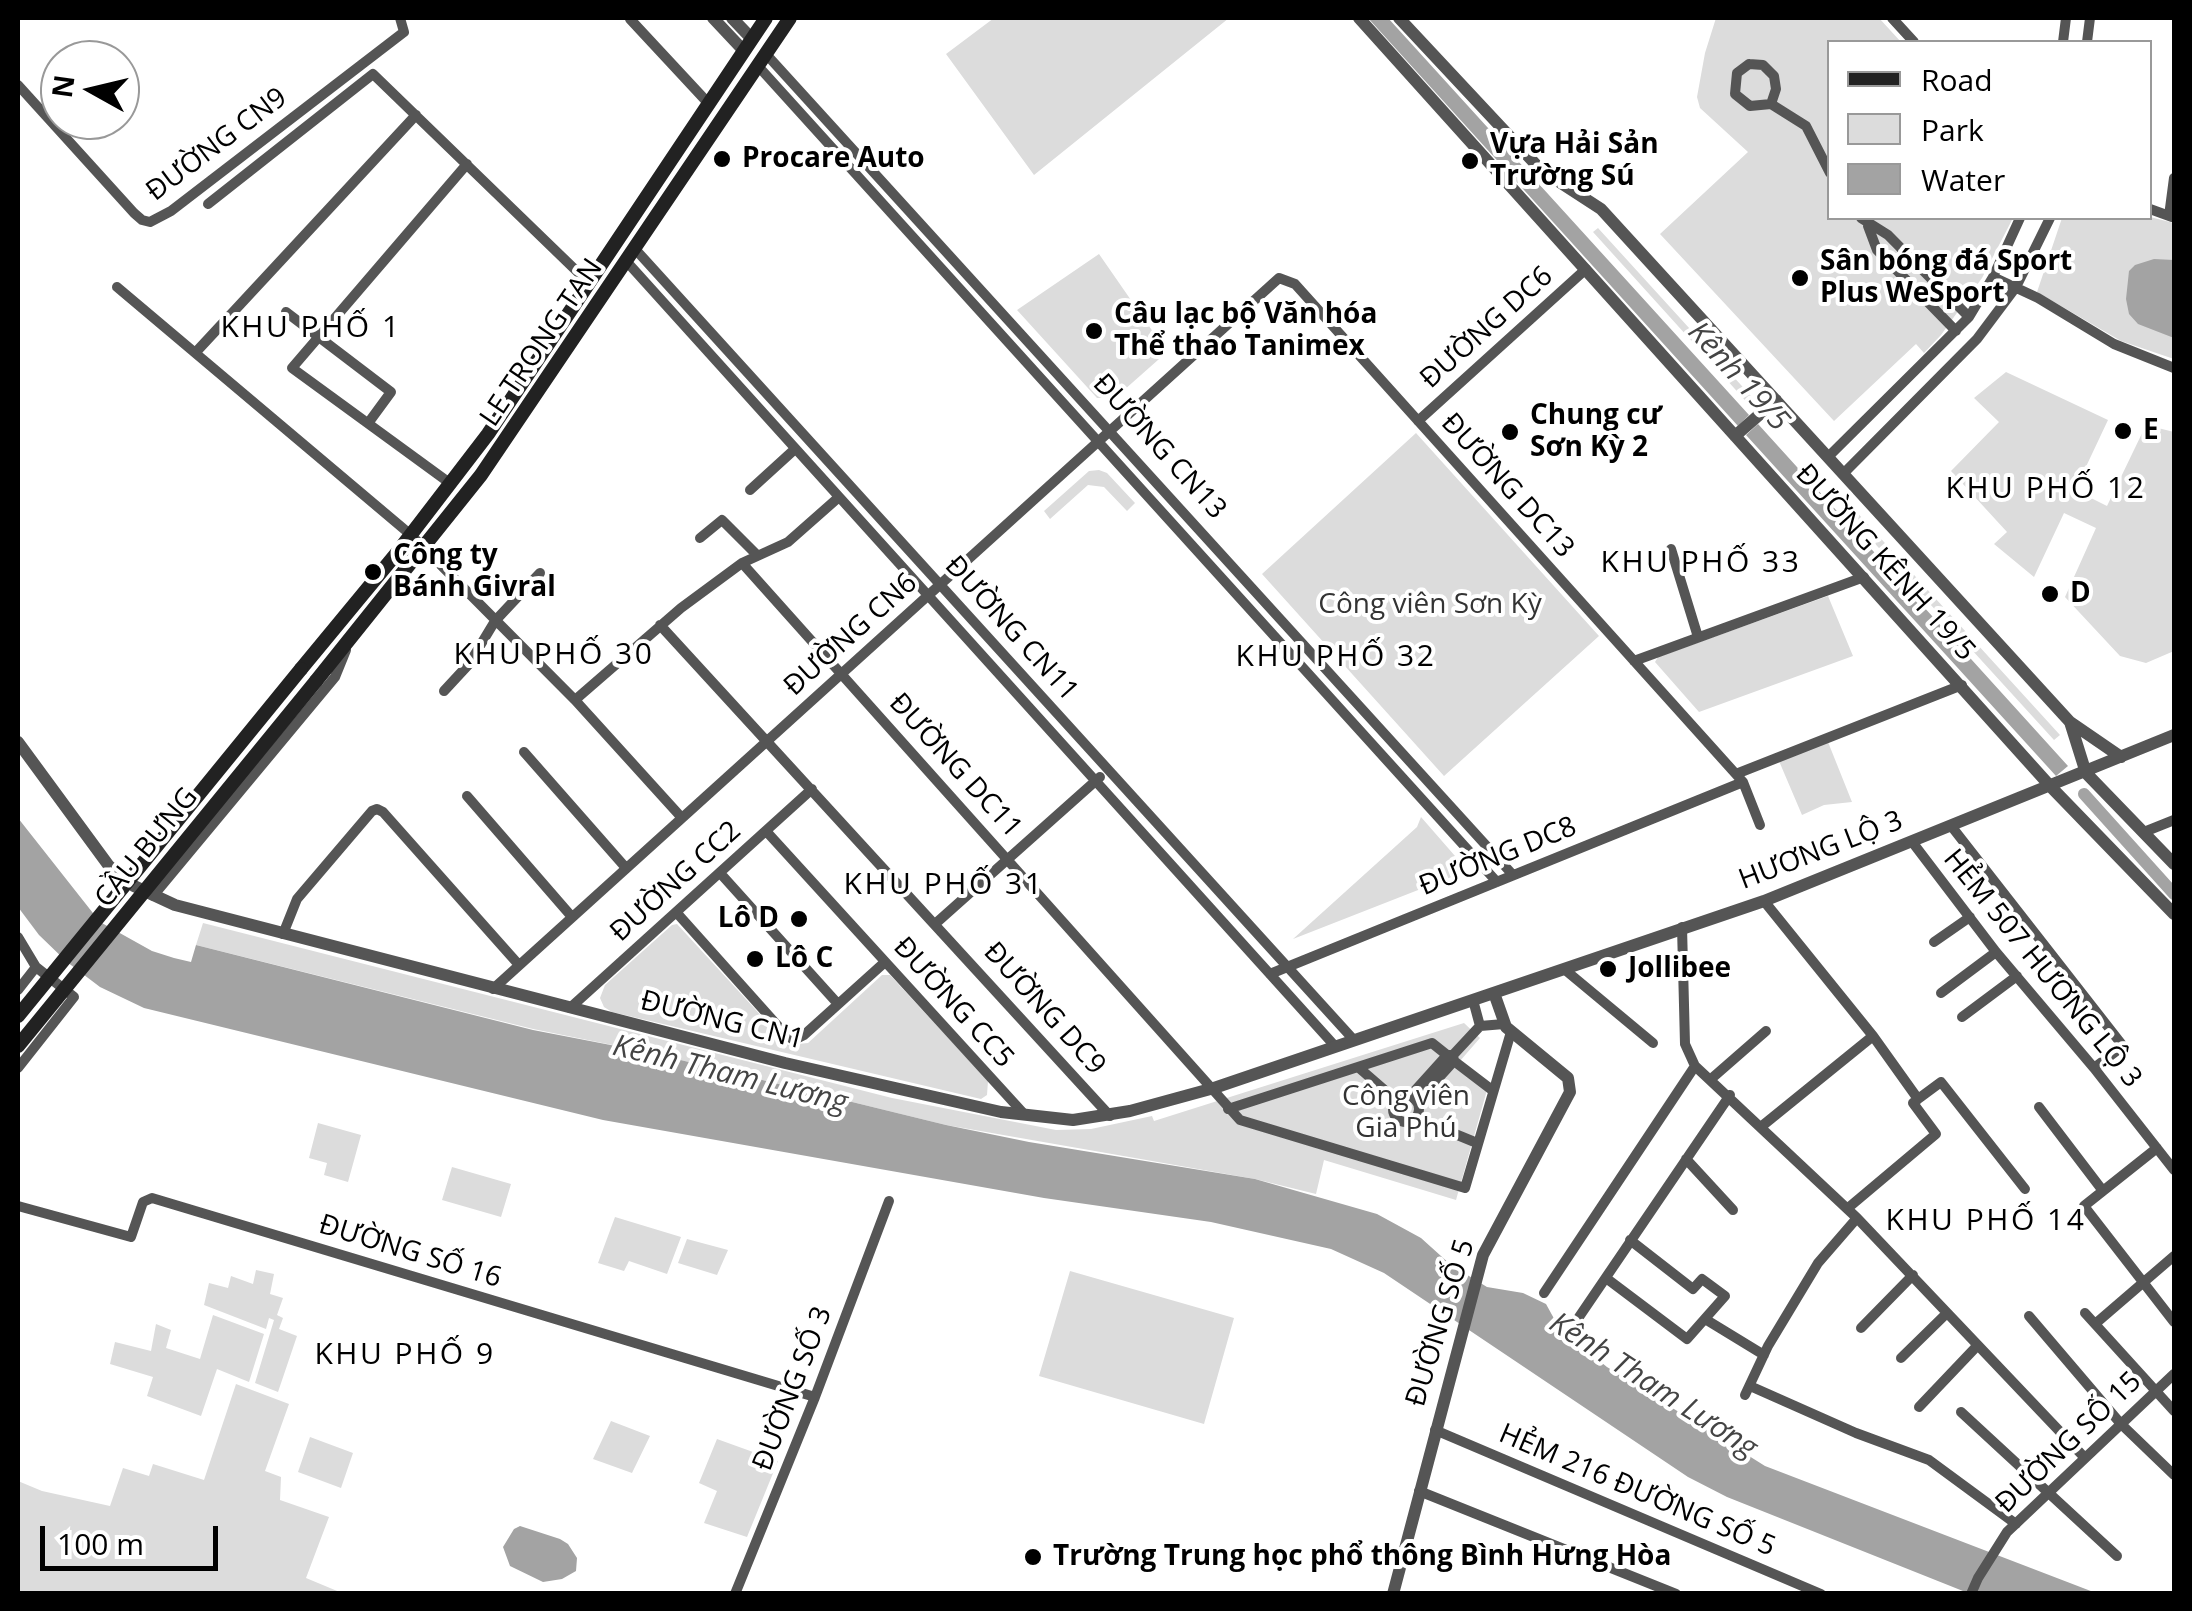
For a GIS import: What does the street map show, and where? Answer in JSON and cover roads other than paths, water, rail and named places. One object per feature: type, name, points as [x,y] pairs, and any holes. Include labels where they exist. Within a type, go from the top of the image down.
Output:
[{"type":"main road","name":"LE TRONG TAN","points":[[301,668],[451,484],[590,284],[766,18]]},
{"type":"main road","name":"LE TRONG TAN","points":[[316,681],[423,550],[534,401],[790,18]]},
{"type":"main road","points":[[748,45],[762,60]]},
{"type":"main road","name":"CẦU BƯNG","points":[[18,1016],[301,668]]},
{"type":"main road","name":"CẦU BƯNG","points":[[18,1046],[316,681]]},
{"type":"street","name":"ĐƯỜNG CN9","points":[[18,85],[134,213],[150,222],[172,211],[404,32],[400,18]]},
{"type":"street","points":[[713,18],[748,45]]},
{"type":"street","points":[[732,18],[748,45]]},
{"type":"street","name":"ĐƯỜNG KÊNH 19/5","points":[[1359,18],[1738,433],[1864,578],[2174,914]]},
{"type":"street","name":"ĐƯỜNG KÊNH 19/5","points":[[1399,18],[1541,170],[1601,209],[2070,722],[2121,757]]},
{"type":"street","points":[[1892,18],[1912,40]]},
{"type":"street","points":[[630,19],[709,104]]},
{"type":"street","name":"ĐƯỜNG CN13","points":[[762,60],[907,208],[1513,875]]},
{"type":"street","name":"ĐƯỜNG CN13","points":[[762,60],[896,218],[1497,882]]},
{"type":"street","points":[[1771,104],[1776,83],[1769,70],[1756,64],[1742,68],[1734,80],[1738,100],[1750,106],[1771,104],[1806,126],[1827,167]]},
{"type":"street","points":[[208,204],[373,74],[590,284]]},
{"type":"street","points":[[196,352],[416,115]]},
{"type":"street","points":[[451,484],[292,368],[467,164]]},
{"type":"street","points":[[2172,216],[2174,178]]},
{"type":"street","points":[[896,218],[907,208]]},
{"type":"street","points":[[1828,457],[1969,316],[2019,220]]},
{"type":"street","points":[[1843,474],[1978,338],[2016,288],[2049,220]]},
{"type":"street","points":[[1864,221],[1888,234],[1969,316]]},
{"type":"street","points":[[1864,221],[1877,250],[1956,332]]},
{"type":"street","name":"ĐƯỜNG CN11","points":[[631,256],[838,498],[1334,1045]]},
{"type":"street","name":"ĐƯỜNG CN11","points":[[631,256],[940,584],[1353,1039]]},
{"type":"street","name":"ĐƯỜNG DC6","points":[[1418,420],[1586,270]]},
{"type":"street","points":[[1993,276],[2114,344],[2174,368]]},
{"type":"street","name":"ĐƯỜNG CN6","points":[[493,989],[1274,280],[1285,278]]},
{"type":"street","name":"ĐƯỜNG DC13","points":[[1285,278],[1296,284],[1739,778],[1760,826]]},
{"type":"street","points":[[116,287],[411,535],[575,700],[682,818]]},
{"type":"street","points":[[286,312],[391,392],[369,422]]},
{"type":"street","points":[[1738,433],[1776,400]]},
{"type":"street","points":[[750,490],[795,449]]},
{"type":"street","points":[[575,700],[660,624],[742,563],[788,542],[838,498]]},
{"type":"street","points":[[700,538],[722,520],[758,555]]},
{"type":"street","points":[[1671,548],[1698,637]]},
{"type":"street","name":"ĐƯỜNG DC11","points":[[742,563],[1214,1088],[1228,1109]]},
{"type":"street","points":[[444,691],[470,664],[495,621],[540,572]]},
{"type":"street","points":[[1634,660],[1864,578]]},
{"type":"street","name":"ĐƯỜNG DC9","points":[[660,624],[1110,1116]]},
{"type":"street","points":[[152,896],[334,677],[350,640]]},
{"type":"street","name":"ĐƯỜNG DC8","points":[[1270,974],[1962,685]]},
{"type":"street","name":"ĐƯỜNG KÊNH 19/5","points":[[2070,722],[2082,774]]},
{"type":"street","name":"HƯƠNG LỘ 3","points":[[1476,999],[1764,900],[2174,735]]},
{"type":"street","name":"ĐƯỜNG CN1","points":[[18,742],[103,859],[126,881],[184,908],[786,1063],[1026,1117],[1073,1120],[1110,1116],[1214,1088],[1476,999]]},
{"type":"street","points":[[524,752],[626,868]]},
{"type":"street","points":[[935,924],[1108,770]]},
{"type":"street","points":[[2082,774],[2174,864]]},
{"type":"street","name":"ĐƯỜNG CC2","points":[[570,1008],[812,789]]},
{"type":"street","points":[[467,796],[572,917]]},
{"type":"street","points":[[283,934],[297,899],[376,809],[383,812],[520,965]]},
{"type":"street","points":[[2144,832],[2174,820]]},
{"type":"street","points":[[1952,827],[2123,1046],[2094,1068]]},
{"type":"street","name":"ĐƯỜNG CC5","points":[[766,831],[1026,1117]]},
{"type":"street","name":"HẺM 507 HƯƠNG LỘ 3","points":[[1913,843],[1996,952],[2174,1170]]},
{"type":"street","points":[[720,873],[838,1004]]},
{"type":"street","points":[[1764,900],[1874,1036],[1918,1098]]},
{"type":"street","points":[[676,912],[790,1038],[804,1035],[885,962]]},
{"type":"street","points":[[1934,942],[1970,917]]},
{"type":"street","points":[[1682,927],[1685,1044],[1695,1066],[1848,1208],[2085,1458]]},
{"type":"street","points":[[18,936],[36,966],[74,997],[18,1068]]},
{"type":"street","points":[[1942,993],[1996,952]]},
{"type":"street","points":[[18,990],[36,966]]},
{"type":"street","points":[[1564,970],[1653,1043]]},
{"type":"street","points":[[1962,1017],[2017,976]]},
{"type":"street","points":[[1228,1109],[1249,1125],[1465,1188],[1508,1028],[1494,993]]},
{"type":"street","points":[[1476,999],[1480,1026]]},
{"type":"street","points":[[1480,1026],[1508,1028]]},
{"type":"street","points":[[1358,1067],[1396,1100],[1414,1099],[1480,1026]]},
{"type":"street","name":"ĐƯỜNG SỐ 5","points":[[1394,1594],[1483,1255],[1570,1092],[1568,1078],[1508,1028]]},
{"type":"street","points":[[1710,1079],[1766,1031]]},
{"type":"street","points":[[1762,1126],[1874,1036]]},
{"type":"street","points":[[1228,1109],[1432,1043],[1492,1090]]},
{"type":"street","points":[[1544,1293],[1695,1066]]},
{"type":"street","points":[[1848,1208],[1936,1134],[1913,1104],[1941,1082],[2025,1189]]},
{"type":"street","points":[[1579,1317],[1730,1095]]},
{"type":"street","points":[[1414,1099],[1420,1108],[1416,1118]]},
{"type":"street","points":[[1396,1100],[1396,1118],[1404,1122],[1416,1118],[1477,1143]]},
{"type":"street","points":[[2039,1107],[2103,1192]]},
{"type":"street","points":[[2156,1148],[2084,1206],[2174,1322]]},
{"type":"street","points":[[1686,1159],[1733,1210]]},
{"type":"street","name":"ĐƯỜNG SỐ 16","points":[[18,1206],[131,1237],[143,1202],[152,1198],[815,1397]]},
{"type":"street","name":"ĐƯỜNG SỐ 3","points":[[735,1594],[889,1201]]},
{"type":"street","points":[[1857,1218],[1818,1263],[1764,1355],[1748,1391],[1929,1460],[2016,1524]]},
{"type":"street","points":[[1606,1278],[1688,1339],[1725,1296],[1702,1279],[1693,1288],[1630,1240]]},
{"type":"street","points":[[2095,1324],[2174,1256]]},
{"type":"street","points":[[1860,1328],[1913,1276]]},
{"type":"street","points":[[1901,1358],[1947,1313]]},
{"type":"street","points":[[2085,1313],[2174,1411]]},
{"type":"street","points":[[2029,1316],[2121,1424],[2174,1475]]},
{"type":"street","points":[[1705,1319],[1764,1355]]},
{"type":"street","points":[[1919,1407],[1977,1346]]},
{"type":"street","name":"ĐƯỜNG SỐ 15","points":[[1971,1594],[2016,1524],[2174,1374]]},
{"type":"street","points":[[1960,1412],[2117,1556]]},
{"type":"street","name":"HẺM 216 ĐƯỜNG SỐ 5","points":[[1435,1430],[1820,1594]]},
{"type":"street","points":[[1419,1492],[1646,1588],[1676,1594]]},
{"type":"water","points":[[1368,18],[1388,18],[1749,415],[1738,426]]},
{"type":"water","points":[[2154,259],[2174,260],[2174,338],[2138,324],[2129,314],[2129,271]]},
{"type":"water","points":[[1758,424],[2068,766],[2056,776],[1746,435]]},
{"type":"water","name":"Kênh Tham Lương","points":[[18,818],[100,922],[152,951],[174,958],[191,962],[196,945],[533,1030],[652,1053],[946,1125],[1255,1179],[1377,1214],[1421,1238],[1451,1265],[1487,1287],[1523,1293],[1546,1304],[1557,1324],[1564,1326],[1576,1342],[1607,1367],[1765,1466],[2096,1593],[1968,1593],[1727,1497],[1688,1477],[1384,1273],[1331,1249],[1211,1222],[1044,1198],[603,1120],[144,1008],[100,987],[67,962],[18,907]]},
{"type":"water","points":[[520,1526],[568,1544],[577,1558],[576,1571],[562,1579],[543,1582],[510,1566],[503,1547]]},
{"type":"waterway","name":"Kênh 19/5","points":[[2084,794],[2174,894]]},
{"type":"place","name":"Procare Auto","points":[[722,159]]},
{"type":"place","name":"Vựa Hải Sản Trường Sú","points":[[1470,161]]},
{"type":"place","name":"Sân bóng đá Sport Plus WeSport","points":[[1800,278]]},
{"type":"place","name":"Câu lạc bộ Văn hóa Thể thao Tanimex","points":[[1094,331]]},
{"type":"place","name":"E","points":[[2123,431]]},
{"type":"place","name":"Chung cư Sơn Kỳ 2","points":[[1510,432]]},
{"type":"place","name":"Công ty Bánh Givral","points":[[373,572]]},
{"type":"place","name":"D","points":[[2050,594]]},
{"type":"place","name":"Lô D","points":[[799,919]]},
{"type":"place","name":"Lô C","points":[[755,959]]},
{"type":"place","name":"Jollibee","points":[[1608,969]]},
{"type":"place","name":"Trường Trung học phổ thông Bình Hưng Hòa","points":[[1033,1557]]},
{"type":"district","name":"KHU PHỐ 1","points":[[311,328]]},
{"type":"district","name":"KHU PHỐ 12","points":[[2046,489]]},
{"type":"district","name":"KHU PHỐ 33","points":[[1701,563]]},
{"type":"district","name":"KHU PHỐ 30","points":[[554,655]]},
{"type":"district","name":"KHU PHỐ 32","points":[[1336,657]]},
{"type":"district","name":"KHU PHỐ 31","points":[[944,885]]},
{"type":"district","name":"KHU PHỐ 14","points":[[1986,1221]]},
{"type":"district","name":"KHU PHỐ 9","points":[[405,1355]]},
{"type":"park label","name":"Công viên Sơn Kỳ","points":[[1430,605]]},
{"type":"park label","name":"Công viên Gia Phú","points":[[1406,1113]]}]
